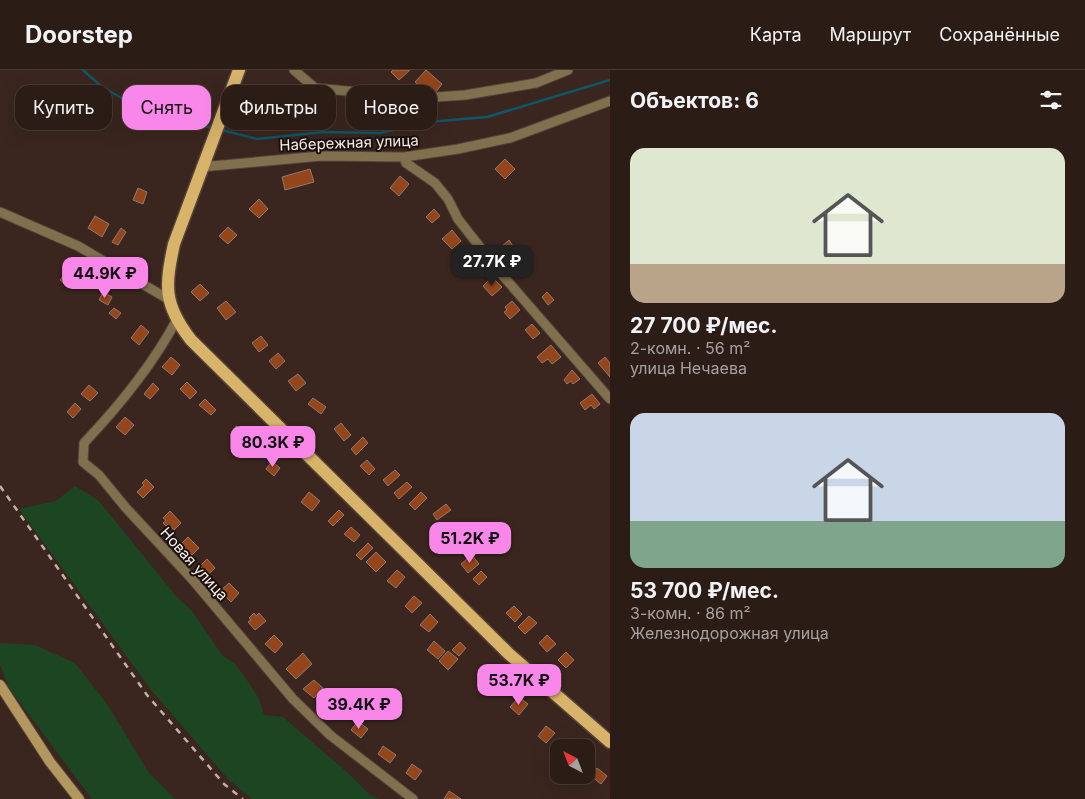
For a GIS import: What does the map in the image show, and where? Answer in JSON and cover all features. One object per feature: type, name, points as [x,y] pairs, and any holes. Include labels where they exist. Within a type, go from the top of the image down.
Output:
[{"type":"main road","points":[[237,70],[174,244],[168,273],[168,299],[176,321],[191,340],[509,654],[610,742]]},
{"type":"street","points":[[294,70],[315,88],[422,98],[465,95],[536,83],[568,70]]},
{"type":"street","name":"Набережная улица","points":[[201,167],[321,156],[404,157],[510,138],[610,102]]},
{"type":"street","points":[[404,157],[406,163],[436,183],[448,199],[458,219],[498,270],[610,399]]},
{"type":"street","points":[[0,212],[78,246],[168,299]]},
{"type":"street","name":"Новая улица","points":[[176,321],[162,347],[114,412],[84,443],[83,462],[99,475],[132,515],[192,579],[294,699],[330,735],[413,799]]},
{"type":"street","points":[[0,685],[50,762],[78,799]]},
{"type":"green space","points":[[75,486],[98,500],[176,596],[192,611],[222,655],[235,664],[247,680],[259,699],[264,715],[283,717],[348,773],[371,796],[379,799],[252,799],[228,779],[152,691],[19,509],[56,501]]},
{"type":"green space","points":[[0,643],[35,645],[75,663],[107,704],[149,773],[175,799],[92,799],[9,688],[0,665]]},
{"type":"building","points":[[393,70],[410,70],[399,80],[391,72]]},
{"type":"building","points":[[426,70],[442,84],[437,90],[437,85],[418,85],[415,82]]},
{"type":"building","points":[[505,159],[515,169],[505,179],[495,169]]},
{"type":"building","points":[[310,169],[314,182],[285,190],[282,177]]},
{"type":"building","points":[[400,176],[409,184],[399,196],[390,188]]},
{"type":"building","points":[[138,188],[147,192],[143,204],[133,200]]},
{"type":"building","points":[[259,199],[268,209],[259,218],[249,209]]},
{"type":"building","points":[[434,209],[440,216],[432,223],[426,217]]},
{"type":"building","points":[[95,216],[109,224],[102,237],[88,228]]},
{"type":"building","points":[[228,227],[237,235],[228,244],[219,236]]},
{"type":"building","points":[[121,228],[126,232],[118,245],[112,242]]},
{"type":"building","points":[[452,230],[461,241],[452,249],[442,239]]},
{"type":"building","points":[[509,240],[513,246],[505,253],[500,248]]},
{"type":"building","points":[[473,255],[481,263],[469,274],[462,265]]},
{"type":"building","points":[[68,270],[77,277],[69,287],[60,280]]},
{"type":"building","points":[[492,277],[502,287],[492,296],[483,286]]},
{"type":"building","points":[[200,284],[209,293],[200,301],[191,292]]},
{"type":"building","points":[[103,292],[112,297],[108,305],[99,300]]},
{"type":"building","points":[[547,292],[554,300],[548,305],[542,297]]},
{"type":"building","points":[[226,301],[236,312],[226,320],[217,308]]},
{"type":"building","points":[[512,301],[520,310],[510,319],[504,312],[507,310],[505,307]]},
{"type":"building","points":[[114,308],[121,313],[116,319],[109,313]]},
{"type":"building","points":[[532,324],[540,333],[533,339],[525,330]]},
{"type":"building","points":[[141,325],[149,332],[139,345],[131,338]]},
{"type":"building","points":[[261,336],[268,345],[259,352],[252,343]]},
{"type":"building","points":[[551,345],[561,357],[552,364],[548,359],[542,363],[537,357]]},
{"type":"building","points":[[278,353],[285,361],[276,369],[269,361]]},
{"type":"building","points":[[171,357],[180,365],[172,375],[162,367]]},
{"type":"building","points":[[605,357],[610,363],[610,377],[598,363]]},
{"type":"building","points":[[572,370],[580,379],[573,384],[571,381],[567,384],[564,380]]},
{"type":"building","points":[[298,374],[306,383],[296,391],[288,381]]},
{"type":"building","points":[[187,382],[197,392],[190,399],[180,389]]},
{"type":"building","points":[[153,383],[159,389],[150,399],[144,394]]},
{"type":"building","points":[[89,385],[98,393],[90,401],[81,394]]},
{"type":"building","points":[[592,394],[600,404],[594,409],[591,405],[585,410],[580,403]]},
{"type":"building","points":[[313,398],[326,407],[321,414],[308,404]]},
{"type":"building","points":[[205,399],[216,410],[211,415],[199,405]]},
{"type":"building","points":[[75,403],[81,409],[73,418],[67,412]]},
{"type":"building","points":[[125,417],[134,425],[125,435],[116,427]]},
{"type":"building","points":[[341,423],[351,435],[344,441],[334,429]]},
{"type":"building","points":[[236,426],[251,437],[245,445],[230,435]]},
{"type":"building","points":[[363,437],[368,443],[356,455],[351,449]]},
{"type":"building","points":[[367,460],[375,469],[369,475],[360,466]]},
{"type":"building","points":[[272,461],[280,468],[274,476],[266,469]]},
{"type":"building","points":[[395,470],[400,475],[388,486],[383,480]]},
{"type":"building","points":[[146,479],[154,487],[143,498],[137,492],[144,485],[142,483]]},
{"type":"building","points":[[407,482],[412,487],[399,499],[394,493]]},
{"type":"building","points":[[309,492],[320,501],[312,511],[301,502]]},
{"type":"building","points":[[421,492],[427,498],[415,510],[409,504]]},
{"type":"building","points":[[446,504],[451,510],[437,520],[433,514]]},
{"type":"building","points":[[339,510],[344,515],[333,526],[328,521]]},
{"type":"building","points":[[170,511],[181,523],[174,530],[168,524],[166,526],[163,523],[166,520],[163,518]]},
{"type":"building","points":[[351,527],[360,535],[354,542],[344,534]]},
{"type":"building","points":[[458,530],[466,539],[456,548],[449,539]]},
{"type":"building","points":[[188,537],[199,548],[192,555],[181,544]]},
{"type":"building","points":[[368,543],[373,548],[361,560],[356,555]]},
{"type":"building","points":[[376,552],[386,562],[376,572],[366,562]]},
{"type":"building","points":[[472,555],[479,564],[468,573],[461,564]]},
{"type":"building","points":[[207,559],[215,568],[208,575],[200,566]]},
{"type":"building","points":[[397,570],[405,577],[396,588],[387,581]]},
{"type":"building","points":[[481,571],[487,577],[479,585],[473,579]]},
{"type":"building","points":[[229,583],[239,593],[231,602],[220,591]]},
{"type":"building","points":[[414,596],[422,603],[412,613],[405,606]]},
{"type":"building","points":[[514,606],[522,614],[515,622],[506,613]]},
{"type":"building","points":[[254,613],[256,616],[259,613],[266,621],[255,630],[248,622]]},
{"type":"building","points":[[430,614],[438,622],[429,632],[420,625]]},
{"type":"building","points":[[529,616],[537,623],[525,634],[518,627]]},
{"type":"building","points":[[274,635],[283,644],[275,653],[265,644]]},
{"type":"building","points":[[547,635],[556,644],[547,652],[539,643]]},
{"type":"building","points":[[434,641],[445,651],[438,659],[427,650]]},
{"type":"building","points":[[460,642],[466,648],[459,656],[452,650]]},
{"type":"building","points":[[448,651],[458,659],[448,670],[439,661]]},
{"type":"building","points":[[566,652],[574,660],[566,668],[558,660]]},
{"type":"building","points":[[303,653],[312,664],[296,679],[286,669]]},
{"type":"building","points":[[489,673],[502,683],[495,692],[482,682]]},
{"type":"building","points":[[314,680],[323,688],[314,698],[303,689]]},
{"type":"building","points":[[519,697],[528,704],[519,715],[510,707]]},
{"type":"building","points":[[330,699],[343,709],[335,718],[323,709]]},
{"type":"building","points":[[358,721],[368,729],[361,738],[351,730]]},
{"type":"building","points":[[546,726],[555,733],[546,743],[538,736]]},
{"type":"building","points":[[383,746],[396,755],[390,763],[378,754]]},
{"type":"building","points":[[412,764],[422,771],[415,780],[406,773]]},
{"type":"building","points":[[597,768],[607,776],[601,784],[595,779],[595,771]]},
{"type":"building","points":[[449,791],[461,799],[444,799]]},
{"type":"waterway","points":[[83,70],[102,87],[154,116],[214,128]]},
{"type":"waterway","points":[[222,130],[257,139],[323,132],[380,133],[428,122],[487,117],[610,80]]},
{"type":"railway","points":[[0,486],[147,695],[224,784],[243,799]]}]
